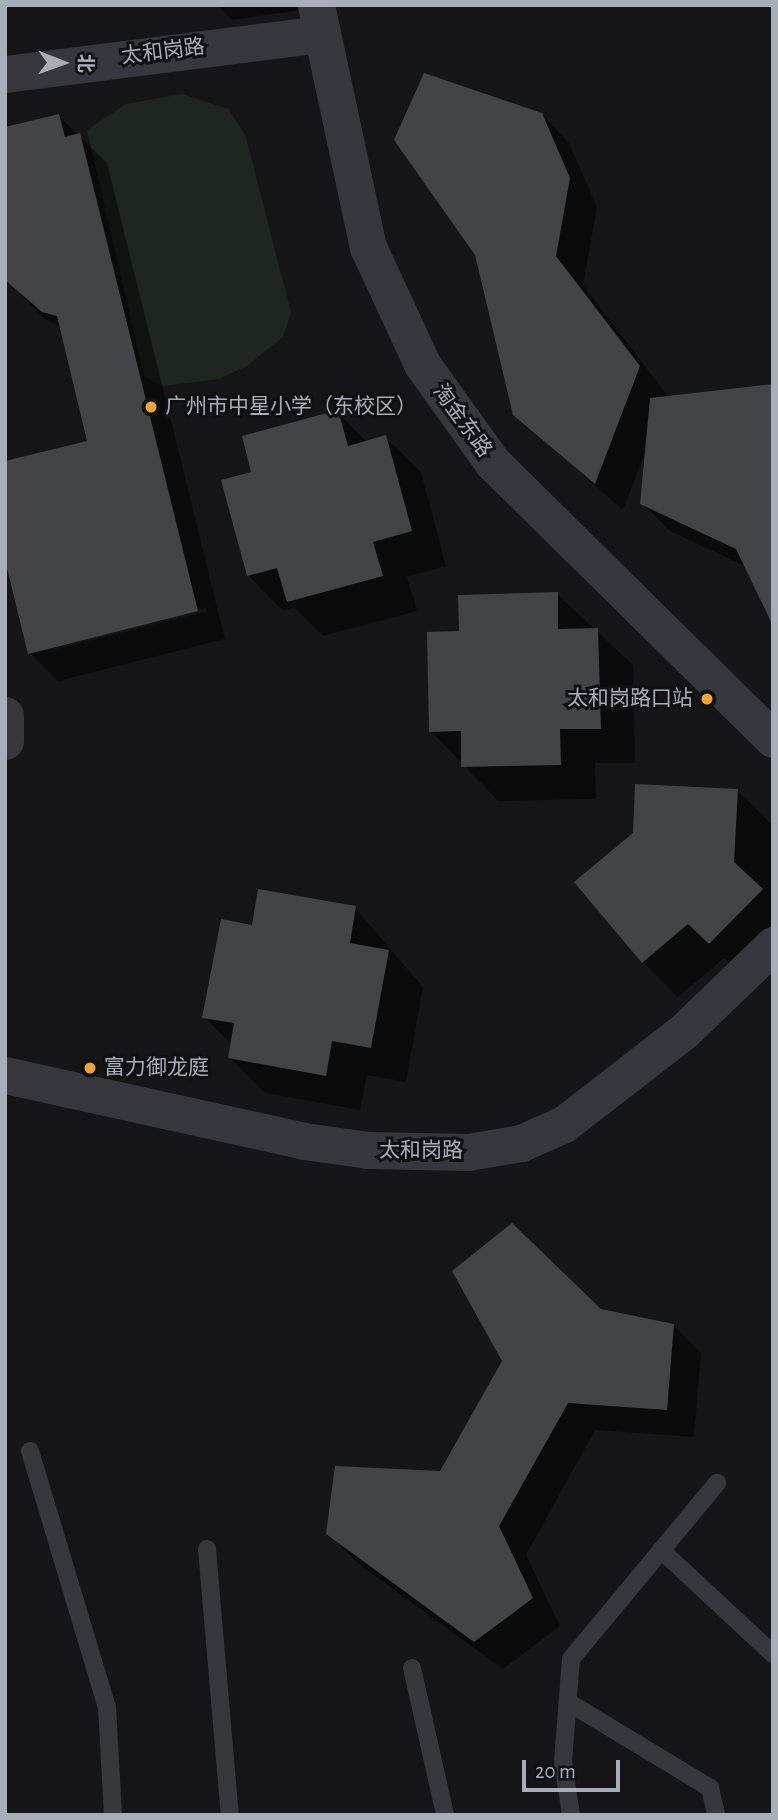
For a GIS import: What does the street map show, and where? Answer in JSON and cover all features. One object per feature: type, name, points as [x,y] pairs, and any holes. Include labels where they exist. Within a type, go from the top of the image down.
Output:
[{"type":"street","name":"太和岗路","points":[[5,74],[318,20]]},
{"type":"street","name":"淘金东路","points":[[318,20],[368,247],[422,364],[493,463],[773,739]]},
{"type":"street","points":[[5,715],[5,741]]},
{"type":"street","name":"太和岗路","points":[[5,1074],[304,1141],[468,1152],[521,1143],[564,1124],[684,1031],[773,945]]},
{"type":"lane","points":[[30,1451],[107,1707],[113,1815]]},
{"type":"lane","points":[[570,1815],[563,1762],[571,1659],[717,1483]]},
{"type":"lane","points":[[207,1549],[230,1815]]},
{"type":"lane","points":[[661,1550],[773,1654]]},
{"type":"lane","points":[[412,1668],[445,1815]]},
{"type":"lane","points":[[568,1702],[710,1788],[716,1815]]},
{"type":"shaded area","points":[[182,94],[228,109],[245,134],[291,312],[283,337],[247,366],[219,379],[162,386],[144,376],[87,130],[126,104]]},
{"type":"building","points":[[424,73],[542,113],[570,178],[556,256],[640,366],[595,484],[513,415],[475,255],[394,140]]},
{"type":"building","points":[[59,114],[65,137],[80,133],[198,611],[28,654],[5,560],[5,461],[87,441],[57,316],[42,312],[5,280],[5,127]]},
{"type":"building","points":[[773,384],[773,626],[736,549],[640,504],[650,398]]},
{"type":"building","points":[[338,410],[348,446],[386,435],[412,531],[373,542],[383,576],[287,602],[277,568],[247,576],[221,480],[251,472],[242,436]]},
{"type":"building","points":[[558,592],[558,629],[598,628],[601,729],[560,729],[561,765],[461,767],[461,731],[429,732],[427,632],[459,631],[458,595]]},
{"type":"building","points":[[635,784],[738,789],[734,862],[763,889],[709,944],[688,924],[642,963],[574,882],[633,833]]},
{"type":"building","points":[[258,889],[356,906],[350,943],[389,950],[371,1048],[332,1041],[326,1076],[228,1058],[234,1023],[202,1018],[221,919],[252,925]]},
{"type":"building","points":[[512,1223],[601,1309],[674,1324],[667,1410],[568,1403],[499,1526],[533,1598],[474,1642],[326,1534],[335,1466],[440,1471],[502,1361],[452,1271]]},
{"type":"place","name":"广州市中星小学（东校区）","points":[[151,407]]},
{"type":"place","name":"太和岗路口站","points":[[707,699]]},
{"type":"place","name":"富力御龙庭","points":[[90,1068]]}]
